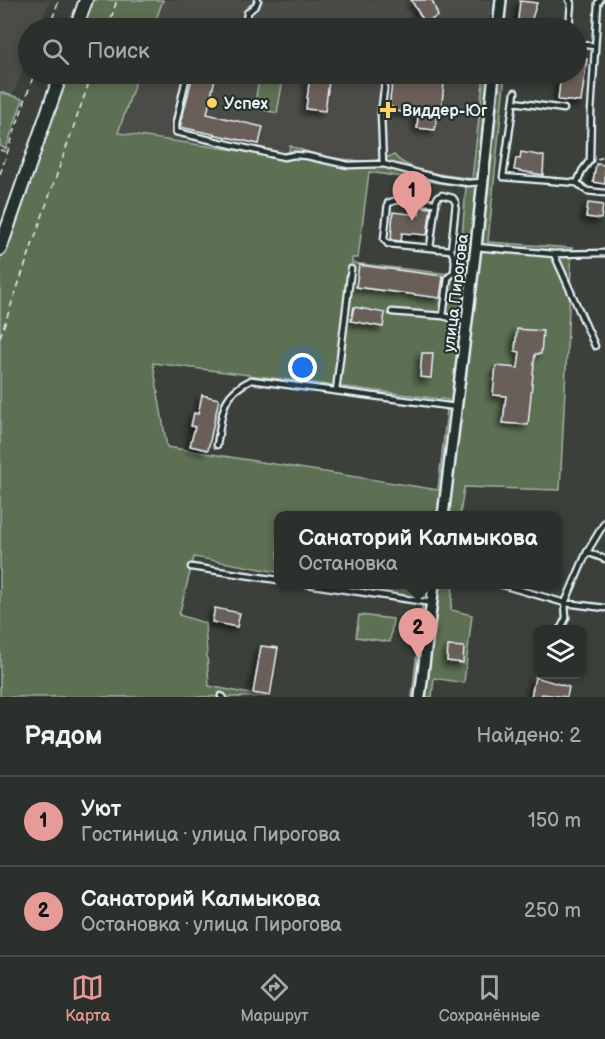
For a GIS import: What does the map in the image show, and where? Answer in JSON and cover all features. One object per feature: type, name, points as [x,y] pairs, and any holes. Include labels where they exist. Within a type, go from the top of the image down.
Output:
[{"type":"main road","points":[[80,18],[86,0]]},
{"type":"main road","points":[[0,249],[58,84]]},
{"type":"street","points":[[499,18],[501,0]]},
{"type":"street","name":"улица Пирогова","points":[[444,511],[476,247],[493,84]]},
{"type":"street","points":[[420,697],[434,589]]},
{"type":"lane","points":[[246,18],[247,13],[258,0]]},
{"type":"lane","points":[[569,0],[571,3],[570,18]]},
{"type":"lane","points":[[577,183],[590,160],[595,46],[600,0]]},
{"type":"lane","points":[[587,45],[595,46]]},
{"type":"lane","points":[[185,84],[176,132],[284,157],[307,156],[348,165],[383,164],[441,179],[468,183],[483,182]]},
{"type":"lane","points":[[383,164],[381,114],[385,84]]},
{"type":"lane","points":[[515,92],[503,177],[577,183],[587,190],[605,193]]},
{"type":"lane","points":[[514,102],[564,109]]},
{"type":"lane","points":[[430,248],[438,196],[453,198],[456,203],[451,250],[455,260],[454,272],[448,278],[443,316]]},
{"type":"lane","points":[[436,203],[398,200],[388,203],[383,235],[386,242],[451,250]]},
{"type":"lane","points":[[476,247],[554,254],[605,253]]},
{"type":"lane","points":[[554,254],[595,346]]},
{"type":"lane","points":[[336,392],[351,269]]},
{"type":"lane","points":[[392,312],[443,316],[466,322]]},
{"type":"lane","points":[[217,446],[229,395],[236,387],[251,380],[456,407]]},
{"type":"lane","points":[[562,625],[566,618],[565,603],[587,552],[605,522]]},
{"type":"lane","points":[[587,552],[605,559]]},
{"type":"lane","points":[[191,567],[274,579]]},
{"type":"lane","points":[[335,589],[432,603]]},
{"type":"lane","points":[[514,589],[565,603],[605,608]]},
{"type":"path","points":[[53,18],[59,0]]},
{"type":"path","points":[[111,18],[117,0]]},
{"type":"path","points":[[0,174],[31,84]]},
{"type":"path","points":[[0,337],[89,84]]},
{"type":"path","points":[[0,150],[8,152]]},
{"type":"path","points":[[590,160],[605,157]]},
{"type":"shaded area","points":[[0,0],[50,0],[43,18],[18,18],[18,82],[13,95],[0,90]]},
{"type":"shaded area","points":[[163,0],[492,0],[490,18],[157,18]]},
{"type":"shaded area","points":[[134,84],[483,84],[472,179],[412,168],[399,162],[394,155],[370,162],[323,157],[291,147],[288,158],[117,133]]},
{"type":"green space","points":[[86,0],[163,0],[157,18],[80,18]]},
{"type":"green space","points":[[58,84],[135,84],[118,133],[288,158],[290,146],[323,157],[370,162],[394,155],[409,166],[472,179],[483,84],[504,84],[488,242],[572,248],[560,490],[464,487],[461,511],[274,511],[274,571],[194,557],[179,615],[205,623],[209,686],[266,697],[0,697],[0,249]],"holes":[[[369,172],[466,187],[459,275],[352,263],[352,258],[358,258]],[[153,363],[448,400],[438,490],[167,447]]]},
{"type":"green space","points":[[258,84],[282,84],[277,113],[254,108]]},
{"type":"green space","points":[[0,92],[23,99],[6,149],[0,146]]},
{"type":"green space","points":[[367,589],[453,589],[451,610],[472,615],[464,683],[434,678],[432,697],[412,697],[423,599]]},
{"type":"green space","points":[[359,615],[393,619],[390,642],[356,637]]},
{"type":"building","points":[[411,0],[432,0],[438,16],[422,18]]},
{"type":"building","points":[[520,1],[537,3],[532,18],[518,18]]},
{"type":"building","points":[[191,84],[214,84],[207,114],[263,127],[259,144],[180,127]]},
{"type":"building","points":[[309,84],[329,84],[325,111],[306,109]]},
{"type":"building","points":[[392,84],[444,84],[441,113],[437,112],[435,130],[417,128],[418,115],[391,110],[392,107],[389,107]]},
{"type":"building","points":[[560,84],[584,84],[581,102],[558,100]]},
{"type":"building","points":[[521,152],[544,156],[543,175],[514,170],[516,158],[520,159]]},
{"type":"building","points":[[596,164],[605,165],[605,184],[593,182]]},
{"type":"building","points":[[588,203],[603,205],[601,219],[586,217]]},
{"type":"building","points":[[420,207],[431,208],[427,235],[402,233],[401,241],[391,240],[393,212],[419,215]]},
{"type":"building","points":[[359,265],[443,276],[440,298],[356,287]]},
{"type":"building","points":[[354,307],[385,313],[383,327],[351,321]]},
{"type":"building","points":[[517,329],[543,331],[541,354],[535,354],[528,425],[503,423],[506,396],[493,395],[496,366],[518,368],[520,352],[515,351]]},
{"type":"building","points":[[422,353],[433,353],[431,378],[420,377]]},
{"type":"building","points":[[202,395],[219,399],[208,450],[190,446],[195,427],[191,426],[194,413],[198,414]]},
{"type":"building","points":[[215,608],[240,613],[237,627],[212,622]]},
{"type":"building","points":[[261,646],[278,648],[270,696],[253,693]]},
{"type":"building","points":[[448,646],[464,647],[463,663],[447,661]]},
{"type":"building","points":[[535,679],[569,687],[567,697],[542,694],[541,697],[531,697]]},
{"type":"place","name":"Успех","points":[[212,103]]},
{"type":"place","name":"Виддер-Юг","points":[[388,110]]},
{"type":"place","name":"Уют","points":[[412,221]]},
{"type":"place","name":"Санаторий Калмыкова","points":[[418,658]]}]
